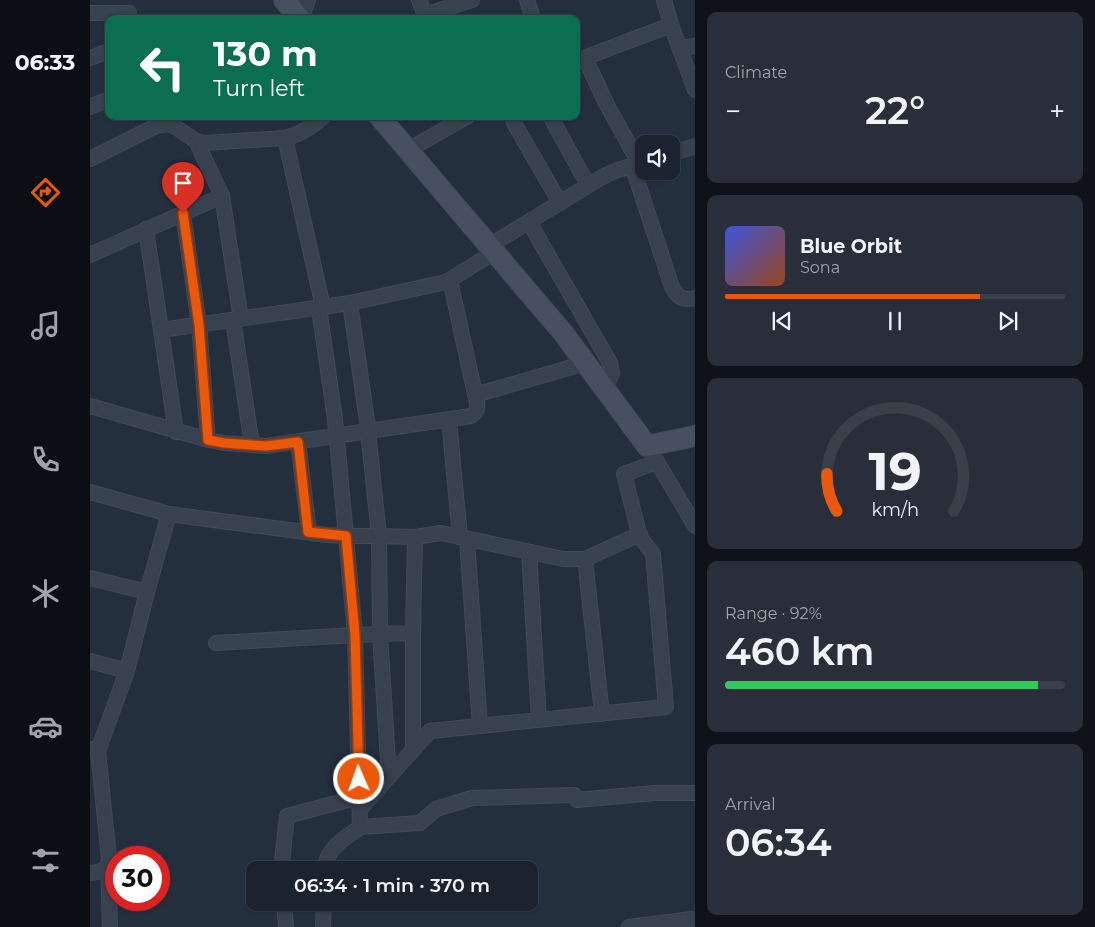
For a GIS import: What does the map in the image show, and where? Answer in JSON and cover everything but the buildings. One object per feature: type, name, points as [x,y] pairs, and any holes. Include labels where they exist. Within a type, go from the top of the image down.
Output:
[{"type":"street","points":[[284,0],[297,15]]},
{"type":"street","points":[[302,15],[308,0]]},
{"type":"street","points":[[419,0],[423,15]]},
{"type":"street","points":[[430,15],[472,0]]},
{"type":"street","points":[[527,0],[532,15]]},
{"type":"street","points":[[664,0],[671,25],[695,90]]},
{"type":"street","points":[[90,13],[128,11]]},
{"type":"street","points":[[635,158],[581,60],[671,25]]},
{"type":"street","points":[[680,48],[695,46]]},
{"type":"street","points":[[90,58],[105,52]]},
{"type":"street","points":[[90,107],[105,101]]},
{"type":"street","points":[[90,159],[167,120],[196,141],[204,143],[295,136],[319,120]]},
{"type":"street","points":[[382,120],[564,334],[652,454],[695,526]]},
{"type":"street","points":[[408,150],[461,120]]},
{"type":"street","points":[[513,120],[560,203]]},
{"type":"street","points":[[552,120],[588,185]]},
{"type":"street","points":[[285,138],[321,308],[337,436],[355,635],[360,827]]},
{"type":"street","points":[[196,141],[222,196],[252,445]]},
{"type":"street","points":[[680,151],[695,146]]},
{"type":"street","points":[[161,330],[321,308],[439,284],[450,280],[529,222],[588,185],[604,176],[635,165]]},
{"type":"street","points":[[642,180],[672,287],[676,295],[683,299],[695,298]]},
{"type":"street","points":[[90,255],[222,196]]},
{"type":"street","points":[[183,213],[199,325],[208,440]]},
{"type":"street","points":[[529,222],[610,363],[612,373],[605,389]]},
{"type":"street","points":[[146,229],[176,432]]},
{"type":"street","points":[[90,406],[208,440],[266,446],[471,416],[478,408],[450,280]]},
{"type":"street","points":[[350,303],[368,431],[379,536],[380,634],[388,777]]},
{"type":"street","points":[[475,395],[586,363]]},
{"type":"street","points":[[449,420],[464,538],[480,726]]},
{"type":"street","points":[[282,861],[287,816],[360,803],[388,777],[430,731],[666,708],[654,554],[640,536],[624,474],[652,454],[695,436]]},
{"type":"street","points":[[298,442],[308,532]]},
{"type":"street","points":[[90,492],[169,514],[346,536],[414,537],[442,533],[563,559],[585,559],[640,534]]},
{"type":"street","points":[[107,846],[94,750],[127,671],[169,514]]},
{"type":"street","points":[[413,750],[414,537]]},
{"type":"street","points":[[529,552],[539,720]]},
{"type":"street","points":[[585,559],[602,714]]},
{"type":"street","points":[[90,578],[147,592]]},
{"type":"street","points":[[216,643],[413,633]]},
{"type":"street","points":[[90,661],[127,671]]},
{"type":"street","points":[[326,861],[332,850],[360,827],[420,823],[436,809],[472,798],[574,795],[577,800],[655,793],[695,793]]},
{"type":"street","points":[[90,873],[96,873],[105,869]]},
{"type":"street","points":[[109,911],[110,927]]},
{"type":"street","points":[[285,911],[286,927]]},
{"type":"street","points":[[323,927],[324,911]]},
{"type":"street","points":[[629,927],[694,922]]},
{"type":"route","points":[[183,213],[199,325],[208,440],[266,446],[298,442],[308,532],[346,536],[355,635],[359,779]]}]
